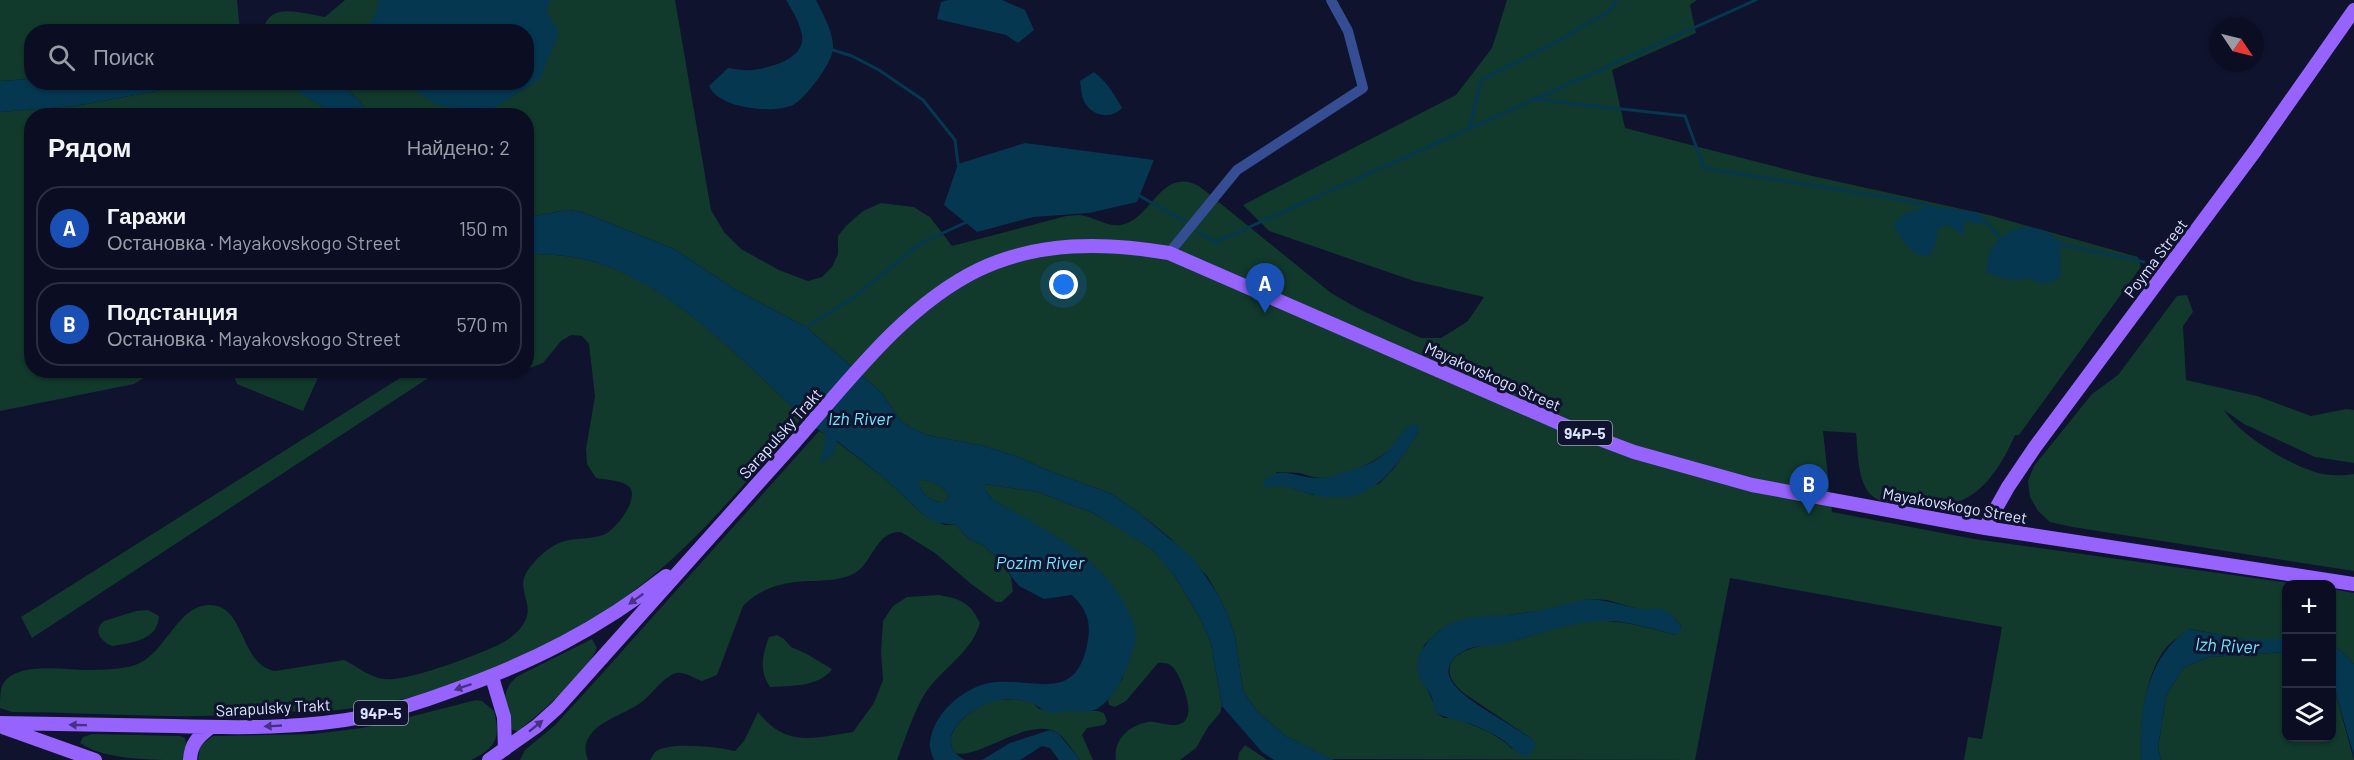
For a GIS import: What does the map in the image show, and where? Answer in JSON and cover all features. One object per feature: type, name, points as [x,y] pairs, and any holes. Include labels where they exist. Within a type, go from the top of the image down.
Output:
[{"type":"main road","name":"Poyma Street","points":[[1984,528],[2035,447],[2255,151],[2354,10]]},
{"type":"main road","name":"Mayakovskogo Street","points":[[873,355],[910,317],[948,288],[978,270],[1013,256],[1079,244],[1137,248],[1169,253],[1573,429],[1634,452],[1752,485],[1984,528],[2354,584]]},
{"type":"main road","name":"Sarapulsky Trakt","points":[[489,760],[505,755],[557,708],[711,533],[873,355]]},
{"type":"main road","name":"Sarapulsky Trakt","points":[[0,725],[267,727],[368,716],[416,704],[492,677],[545,654],[618,612],[668,574],[711,533]]},
{"type":"main road","points":[[492,677],[504,717],[505,755]]},
{"type":"main road","name":"Sarapulsky Trakt","points":[[0,725],[95,760]]},
{"type":"main road","points":[[190,760],[190,748],[197,737],[211,727]]},
{"type":"street","points":[[1169,253],[1237,170],[1363,88],[1348,31],[1331,0]]},
{"type":"green space","points":[[0,0],[237,0],[239,24],[24,24],[24,79],[0,81]]},
{"type":"green space","points":[[345,0],[675,0],[711,210],[724,232],[741,249],[779,270],[808,281],[822,277],[832,267],[838,254],[838,236],[846,226],[863,211],[881,203],[914,207],[930,217],[952,246],[1066,216],[1080,215],[1111,225],[1121,225],[1141,214],[1165,188],[1175,183],[1186,182],[1199,186],[1331,293],[1421,338],[1441,338],[1468,321],[1484,297],[1414,281],[1269,231],[1243,205],[1456,95],[1492,48],[1507,0],[1697,0],[1690,5],[1696,33],[1612,70],[1625,128],[1808,175],[1989,215],[2138,257],[2141,267],[2019,435],[2015,435],[1988,481],[1978,490],[1956,503],[1943,506],[1885,502],[1871,495],[1863,482],[1856,433],[1823,431],[1832,512],[1974,539],[2282,582],[2282,639],[2244,639],[2190,629],[2172,642],[2159,658],[2148,685],[2141,732],[2141,760],[1964,760],[1968,737],[1982,739],[2002,627],[1730,578],[1695,760],[1331,759],[1284,735],[1256,710],[1243,691],[1235,636],[1228,615],[1207,576],[1170,538],[1112,494],[1018,457],[984,446],[927,435],[911,428],[901,421],[881,392],[806,327],[736,290],[674,249],[582,212],[568,210],[534,216],[534,108],[364,108],[347,90],[534,90],[534,24],[265,24],[272,16],[288,11],[325,17]],"holes":[[[1416,424],[1418,433],[1394,468],[1379,484],[1313,495],[1283,485],[1276,472],[1299,473],[1322,478],[1348,473],[1384,454],[1411,426]],[[1588,599],[1607,600],[1645,611],[1659,609],[1676,619],[1681,626],[1675,635],[1624,623],[1584,622],[1561,626],[1517,640],[1466,650],[1453,660],[1450,672],[1457,687],[1529,737],[1512,749],[1491,733],[1456,718],[1444,718],[1438,714],[1427,688],[1419,659],[1425,644],[1439,631],[1457,622],[1552,609]]]},
{"type":"green space","points":[[162,90],[295,90],[325,108],[50,108],[75,106]]},
{"type":"green space","points":[[24,110],[24,378],[144,378],[134,384],[0,411],[0,112]]},
{"type":"green space","points":[[534,254],[561,255],[586,260],[624,273],[680,307],[732,350],[803,417],[703,529],[636,589],[571,632],[498,668],[461,682],[384,703],[330,711],[165,716],[12,712],[0,708],[2,686],[18,672],[43,668],[110,669],[141,663],[161,645],[187,614],[209,605],[221,607],[230,614],[255,658],[263,666],[275,671],[344,660],[374,676],[395,679],[462,660],[502,643],[515,634],[525,621],[527,607],[523,581],[540,556],[559,543],[598,537],[608,532],[619,522],[631,500],[632,493],[627,485],[596,478],[587,464],[586,449],[595,396],[589,344],[582,336],[571,335],[561,341],[543,363],[534,366]]},
{"type":"green space","points":[[2187,295],[2193,312],[2183,326],[2186,380],[2257,396],[2311,416],[2346,409],[2354,410],[2354,463],[2315,457],[2244,424],[2224,410],[2251,437],[2301,467],[2322,474],[2354,474],[2354,571],[2072,527],[2050,522],[2038,511],[2030,497],[2028,481],[2034,466],[2092,394],[2118,375],[2177,296]]},
{"type":"green space","points":[[235,378],[318,378],[303,411],[237,384]]},
{"type":"green space","points":[[400,378],[428,378],[32,638],[21,617]]},
{"type":"green space","points":[[819,431],[826,435],[834,453],[836,441],[883,477],[925,516],[945,525],[956,525],[969,539],[983,545],[996,557],[1011,577],[1013,591],[1002,602],[996,602],[935,553],[901,532],[893,533],[880,542],[855,573],[835,579],[776,586],[751,599],[743,606],[717,675],[702,681],[686,674],[671,675],[643,701],[594,731],[586,746],[588,760],[520,760],[525,750],[555,725]]},
{"type":"green space","points":[[917,479],[936,484],[949,497],[944,502],[930,498],[923,492]]},
{"type":"green space","points":[[985,484],[1038,492],[1093,513],[1152,549],[1175,576],[1201,620],[1211,643],[1222,706],[1220,713],[1208,727],[1196,748],[1180,760],[1116,760],[1120,740],[1135,726],[1148,722],[1176,725],[1187,717],[1188,702],[1180,679],[1172,666],[1158,663],[1126,701],[1115,707],[1109,705],[1108,700],[1123,678],[1063,541],[993,500],[985,490]]},
{"type":"green space","points":[[2336,590],[2354,593],[2354,664],[2336,648]]},
{"type":"green space","points":[[939,595],[964,603],[972,610],[980,623],[965,650],[924,695],[897,760],[650,760],[655,752],[671,747],[706,747],[735,751],[744,741],[758,712],[768,723],[790,736],[813,738],[853,732],[874,703],[883,680],[881,652],[883,621],[893,606],[907,597]]},
{"type":"green space","points":[[148,610],[159,616],[158,624],[143,639],[112,646],[99,635],[100,625],[104,621],[136,611]]},
{"type":"green space","points":[[777,635],[791,647],[832,669],[827,675],[812,682],[795,686],[770,687],[764,675],[763,657],[769,637]]},
{"type":"green space","points":[[592,639],[597,648],[573,682],[518,731],[512,730],[505,701],[512,682],[518,676]]},
{"type":"green space","points":[[2282,652],[2282,742],[2336,742],[2336,695],[2354,760],[2161,760],[2158,748],[2166,696],[2183,668],[2209,657]]},
{"type":"green space","points":[[1015,699],[1032,702],[1039,709],[1104,713],[1107,721],[1104,725],[1087,728],[1082,735],[1093,760],[1080,760],[1059,734],[1044,729],[1017,734],[976,751],[955,753],[951,745],[952,736],[955,728],[968,714],[996,700]]},
{"type":"green space","points":[[476,700],[482,701],[494,711],[497,728],[491,746],[471,760],[198,760],[200,746],[213,736],[313,734],[362,728]]},
{"type":"green space","points":[[92,734],[180,736],[185,738],[187,746],[184,760],[129,758],[102,753],[80,743],[83,737]]},
{"type":"green space","points":[[1245,745],[1267,760],[1238,760],[1239,753]]},
{"type":"water","points":[[378,0],[551,0],[546,11],[559,33],[540,79],[534,83],[534,24],[370,24],[377,11]]},
{"type":"water","points":[[786,0],[816,0],[832,37],[832,55],[811,88],[793,105],[773,109],[747,108],[724,100],[715,94],[709,86],[728,68],[749,70],[768,67],[785,61],[798,50],[802,43],[801,30]]},
{"type":"water","points":[[1002,0],[1025,10],[1034,30],[1018,43],[1006,35],[937,19],[941,2]]},
{"type":"water","points":[[1094,72],[1113,93],[1122,108],[1111,115],[1093,111],[1082,96],[1080,81]]},
{"type":"water","points":[[24,79],[24,90],[162,90],[75,106],[24,108],[24,110],[0,112],[0,81]]},
{"type":"water","points":[[294,90],[347,90],[364,108],[325,108]]},
{"type":"water","points":[[414,90],[523,90],[494,108],[452,108],[434,103]]},
{"type":"water","points":[[1025,143],[1154,160],[1137,202],[1089,213],[1033,217],[977,232],[944,205],[958,164]]},
{"type":"water","points":[[1930,206],[1977,212],[1986,220],[1979,224],[1967,221],[1964,226],[1964,236],[1948,225],[1942,226],[1937,231],[1934,249],[1926,257],[1907,246],[1894,226],[1904,214]]},
{"type":"water","name":"Pozim River","points":[[568,210],[582,212],[674,249],[736,290],[806,327],[881,392],[901,421],[911,428],[927,435],[984,446],[1018,457],[1112,494],[1139,513],[1194,559],[1217,593],[1235,636],[1243,691],[1256,710],[1284,735],[1334,760],[1274,760],[1262,752],[1222,706],[1211,643],[1201,620],[1175,576],[1152,549],[1093,513],[1038,492],[985,484],[985,490],[993,500],[1070,545],[1103,574],[1117,592],[1134,623],[1136,637],[1127,668],[1119,685],[1112,696],[1095,710],[1049,712],[1032,703],[1020,700],[995,701],[979,707],[960,721],[954,730],[951,736],[953,749],[965,760],[934,760],[930,744],[937,722],[951,704],[969,690],[989,683],[1050,684],[1063,681],[1074,674],[1082,661],[1089,633],[1088,621],[1081,605],[1072,595],[1044,599],[1019,586],[996,557],[983,545],[969,539],[956,525],[934,522],[925,516],[883,477],[837,441],[834,453],[820,465],[826,435],[810,424],[737,355],[683,309],[625,274],[595,262],[534,254],[534,216]],"holes":[[[918,480],[940,486],[949,497],[944,502],[930,498],[924,493]]]},
{"type":"water","points":[[2027,227],[2045,231],[2060,241],[2061,275],[2055,281],[2040,284],[2031,278],[2010,280],[1987,273],[1989,256],[1997,242],[2010,232]]},
{"type":"water","points":[[1416,423],[1418,433],[1398,462],[1377,484],[1365,491],[1351,496],[1334,497],[1315,495],[1286,487],[1264,487],[1263,482],[1275,474],[1287,473],[1321,478],[1368,464],[1383,455],[1406,428]]},
{"type":"water","points":[[1588,599],[1642,610],[1663,610],[1677,620],[1682,631],[1675,635],[1621,622],[1591,622],[1565,626],[1502,644],[1471,648],[1459,654],[1448,670],[1455,686],[1464,695],[1536,743],[1533,751],[1526,757],[1492,733],[1437,713],[1430,693],[1419,677],[1417,668],[1427,643],[1441,630],[1464,619],[1525,613]]},
{"type":"water","name":"Izh River","points":[[2189,629],[2244,639],[2282,639],[2282,652],[2209,657],[2183,668],[2166,696],[2158,748],[2161,760],[2141,760],[2142,723],[2148,687],[2154,670],[2175,641]]},
{"type":"water","points":[[2336,648],[2354,664],[2354,756],[2336,694]]},
{"type":"water","points":[[1050,730],[1058,733],[1080,760],[1059,760],[1050,748],[1042,746],[1020,760],[982,760],[1010,743]]},
{"type":"waterway","points":[[1470,127],[1481,80],[1549,46],[1608,12],[1617,0]]},
{"type":"waterway","points":[[1198,232],[1216,242],[1756,0]]},
{"type":"waterway","points":[[833,50],[852,56],[879,70],[923,100],[955,140],[958,164]]},
{"type":"waterway","points":[[1532,99],[1685,116],[1704,168],[1898,199],[1933,207]]},
{"type":"waterway","points":[[1138,195],[1184,221]]},
{"type":"waterway","points":[[1983,219],[2000,238],[2004,238]]},
{"type":"waterway","points":[[806,327],[850,300],[921,243],[969,221]]},
{"type":"waterway","points":[[2059,244],[2144,262]]},
{"type":"place","name":"Гаражи","points":[[1265,313]]},
{"type":"place","name":"Подстанция","points":[[1809,514]]}]
